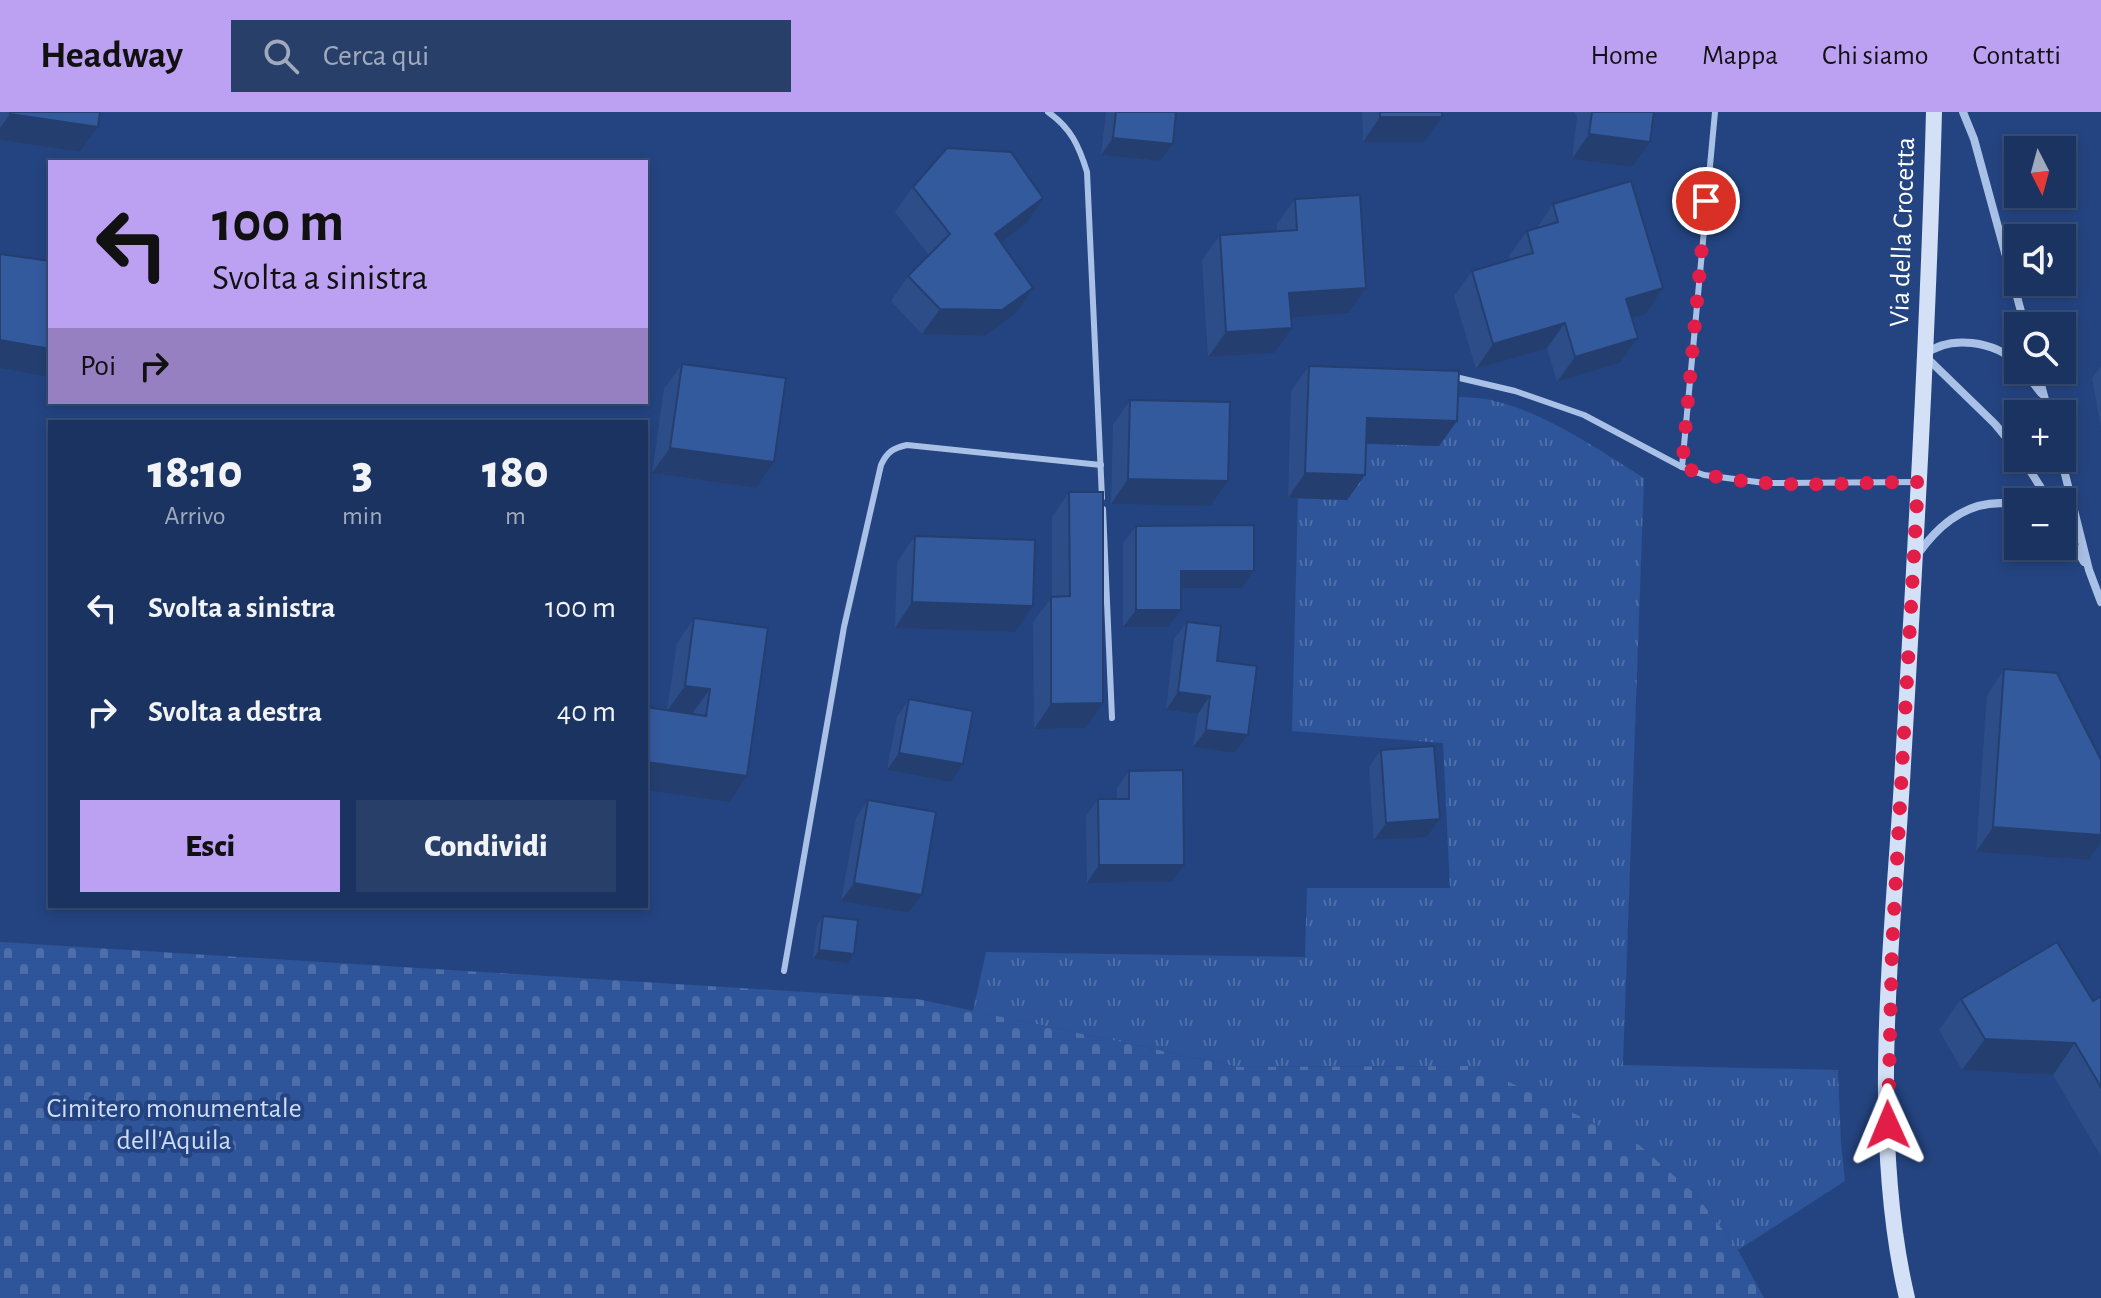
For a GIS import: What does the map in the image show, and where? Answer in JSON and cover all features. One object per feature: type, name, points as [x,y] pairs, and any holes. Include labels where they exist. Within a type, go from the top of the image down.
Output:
[{"type":"main road","name":"Via della Crocetta","points":[[1924,355],[1934,112]]},
{"type":"main road","points":[[1907,1298],[1892,1201],[1887,1087],[1924,355]]},
{"type":"street","points":[[1963,112],[1974,139],[2021,312]]},
{"type":"street","name":"Via della Crocetta","points":[[2004,355],[1990,346],[1977,344],[1946,345],[1924,355],[2004,435]]},
{"type":"street","points":[[2064,472],[2089,570],[2101,602]]},
{"type":"street","points":[[1915,558],[1928,540],[1954,515],[1988,503],[2004,504]]},
{"type":"street","points":[[2076,549],[2089,570]]},
{"type":"lane","points":[[1048,112],[1063,122],[1079,145],[1087,172],[1112,718]]},
{"type":"lane","points":[[1682,467],[1715,112]]},
{"type":"lane","points":[[1450,375],[1515,391],[1584,415],[1682,467],[1704,475],[1765,483],[1918,482]]},
{"type":"lane","points":[[784,971],[844,627],[886,454],[907,445],[1101,465]]},
{"type":"green space","points":[[1441,396],[1491,400],[1532,413],[1644,478],[1623,1065],[1838,1070],[1845,1181],[1738,1250],[1696,1195],[1476,1066],[1239,1067],[973,1011],[986,952],[1305,957],[1307,888],[1450,888],[1443,743],[1292,731],[1298,498],[1350,443],[1439,446]]},
{"type":"green space","name":"Cimitero monumentale dell'Aquila","points":[[0,942],[917,999],[1239,1067],[1476,1066],[1639,1145],[1696,1195],[1738,1250],[1764,1298],[0,1298]]},
{"type":"building","points":[[10,112],[100,112],[98,127]]},
{"type":"building","points":[[1116,112],[1176,112],[1173,144],[1113,138]]},
{"type":"building","points":[[1380,112],[1442,112],[1442,117],[1380,117]]},
{"type":"building","points":[[1592,112],[1654,112],[1650,142],[1589,134]]},
{"type":"building","points":[[947,148],[1011,152],[1043,198],[995,234],[1033,288],[1002,310],[940,309],[908,276],[950,234],[913,187]]},
{"type":"building","points":[[1631,181],[1663,288],[1626,299],[1638,338],[1575,357],[1565,323],[1493,344],[1472,271],[1533,253],[1527,231],[1558,222],[1553,204]]},
{"type":"building","points":[[1360,195],[1366,288],[1289,293],[1292,328],[1226,332],[1220,235],[1297,230],[1295,199]]},
{"type":"building","points":[[0,254],[48,261],[48,349],[0,340]]},
{"type":"building","points":[[682,364],[786,378],[774,462],[670,448]]},
{"type":"building","points":[[1309,366],[1459,371],[1457,421],[1367,418],[1365,475],[1305,473]]},
{"type":"building","points":[[1130,400],[1230,402],[1228,481],[1128,479]]},
{"type":"building","points":[[1069,492],[1103,492],[1103,703],[1051,704],[1051,597],[1070,596]]},
{"type":"building","points":[[1254,525],[1254,571],[1181,571],[1181,610],[1136,610],[1136,526]]},
{"type":"building","points":[[915,536],[1035,540],[1033,606],[912,602]]},
{"type":"building","points":[[694,618],[768,628],[747,776],[648,762],[648,707],[706,716],[710,689],[685,686]]},
{"type":"building","points":[[1187,622],[1221,626],[1217,661],[1257,666],[1248,735],[1206,730],[1210,696],[1178,692]]},
{"type":"building","points":[[2004,669],[2057,673],[2101,760],[2101,835],[1993,827]]},
{"type":"building","points":[[909,699],[973,711],[963,764],[899,753]]},
{"type":"building","points":[[1434,746],[1440,819],[1386,823],[1381,750]]},
{"type":"building","points":[[1183,770],[1184,865],[1099,865],[1098,799],[1129,799],[1129,771]]},
{"type":"building","points":[[868,800],[936,812],[922,895],[854,883]]},
{"type":"building","points":[[823,916],[858,920],[854,954],[819,950]]},
{"type":"building","points":[[2057,942],[2093,1001],[2101,996],[2101,1087],[2075,1043],[1985,1039],[1961,999]]},
{"type":"route","points":[[1706,201],[1682,467],[1704,475],[1765,483],[1918,482],[1892,949],[1888,1125]]}]
